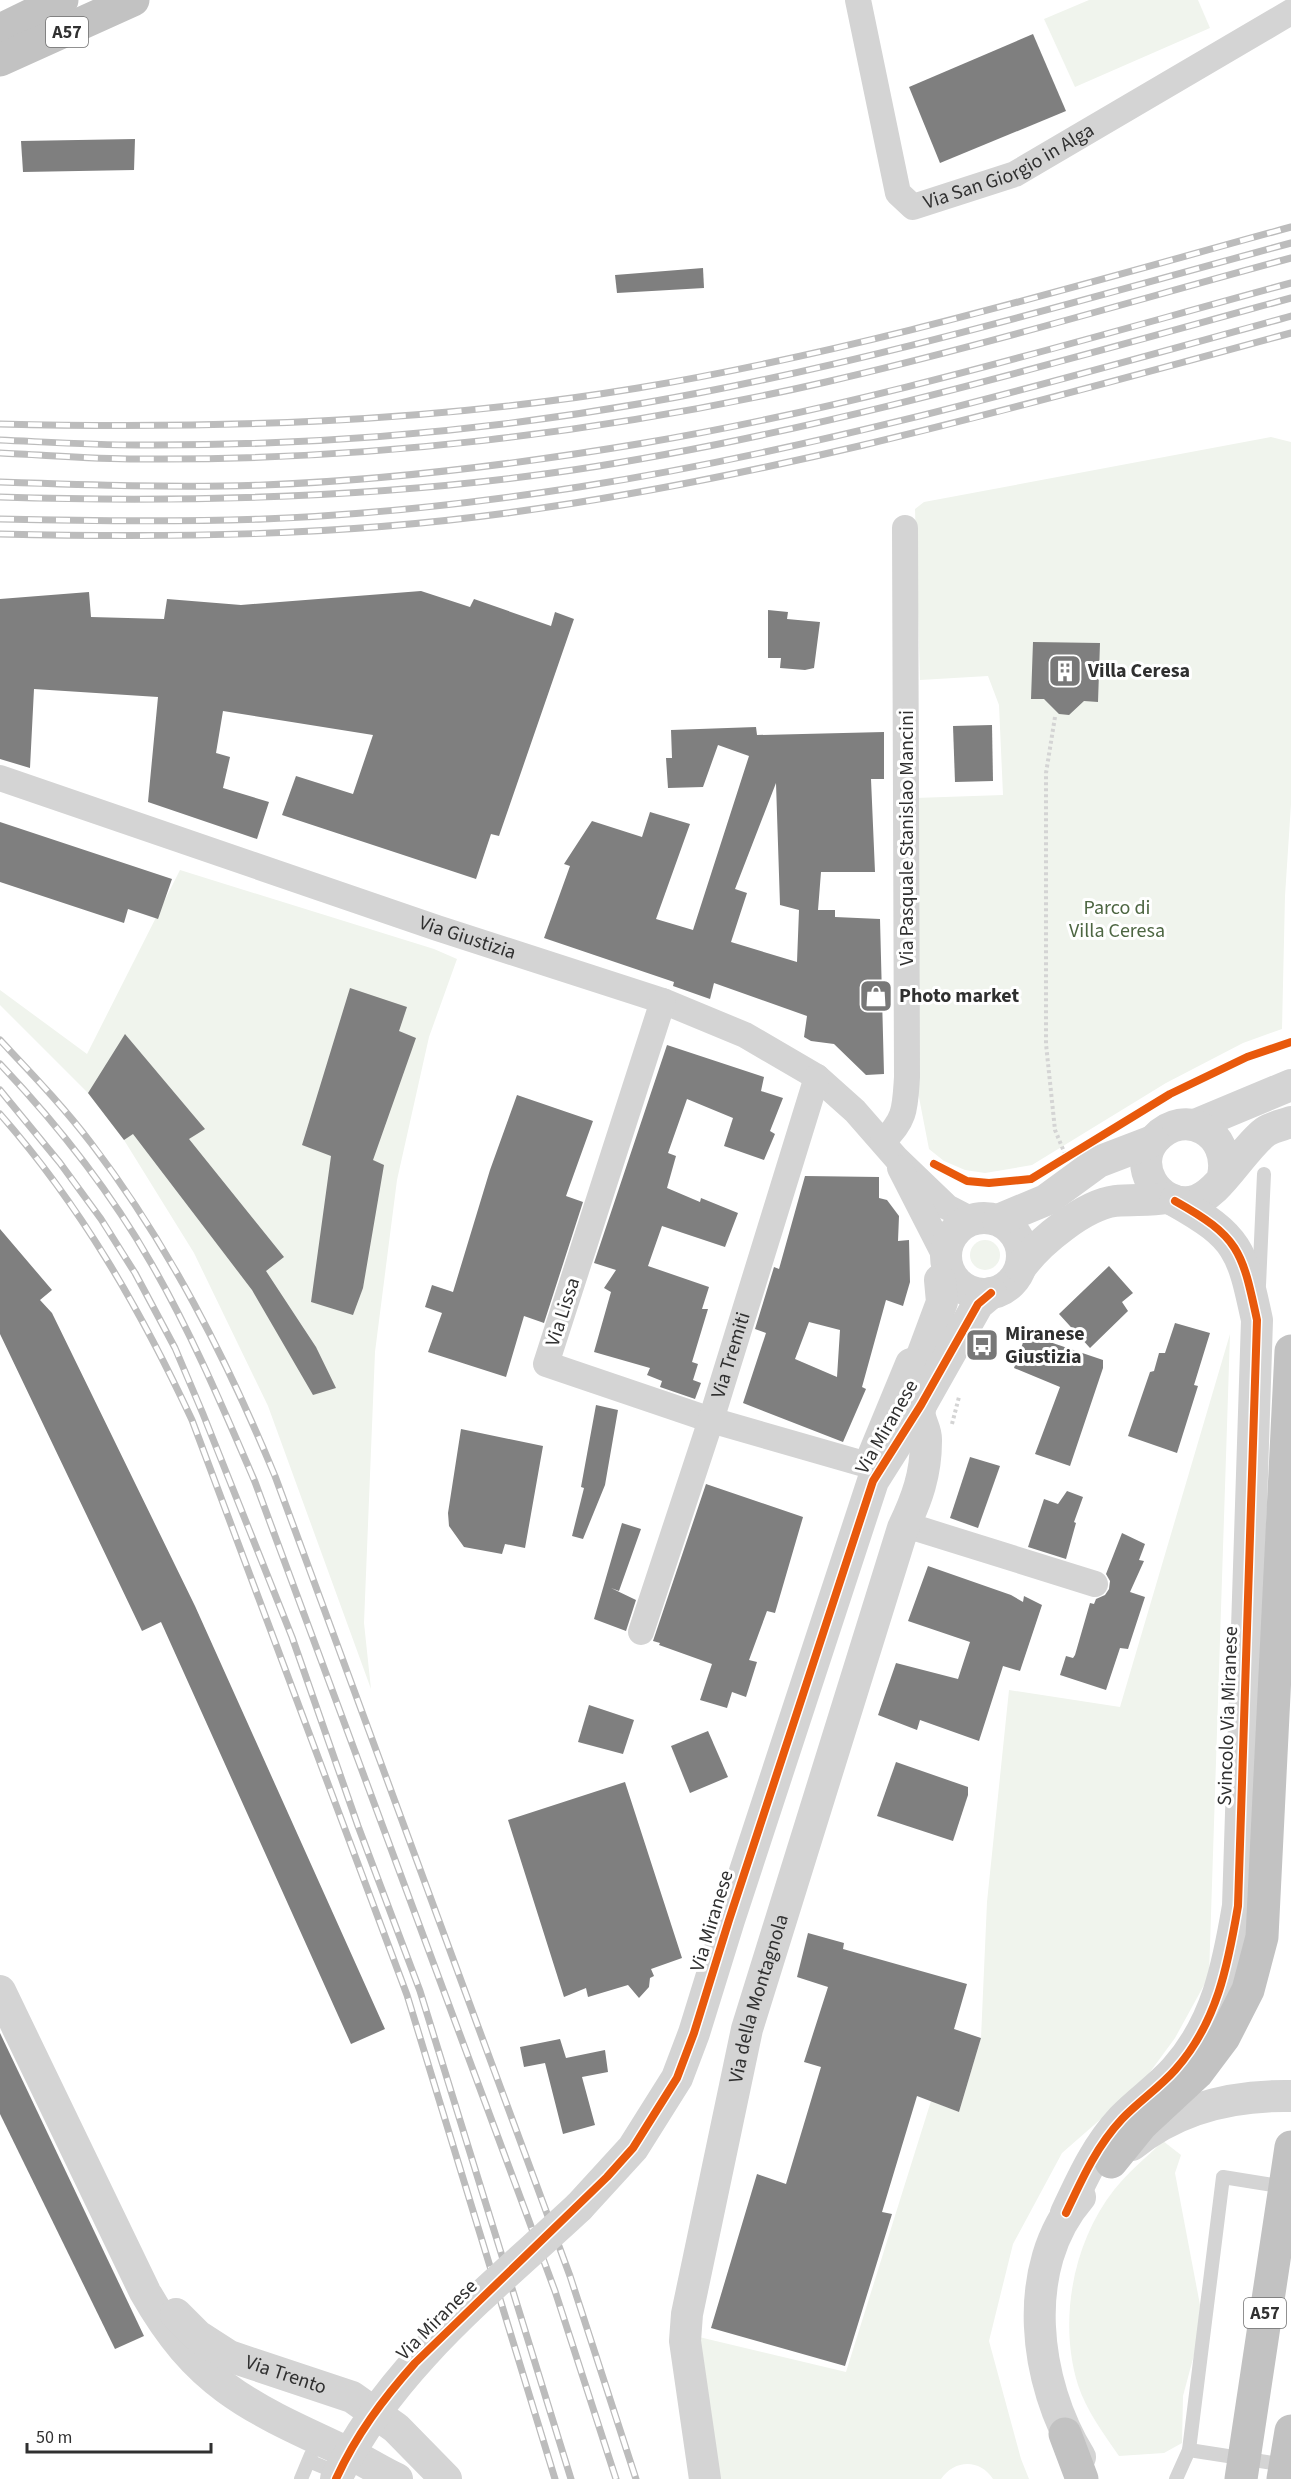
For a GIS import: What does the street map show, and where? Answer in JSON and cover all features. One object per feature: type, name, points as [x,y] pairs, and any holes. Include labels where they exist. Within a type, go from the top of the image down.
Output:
[{"type":"highway","points":[[0,30],[62,0]]},
{"type":"highway","name":"A57","points":[[0,60],[133,0]]},
{"type":"highway","points":[[1111,2162],[1141,2125],[1197,2073],[1224,2037],[1248,1990],[1262,1936],[1269,1833],[1291,1352]]},
{"type":"highway","name":"A57","points":[[1241,2479],[1291,2147]]},
{"type":"highway","points":[[1283,2479],[1291,2431]]},
{"type":"highway","points":[[1065,2434],[1082,2479]]},
{"type":"street","name":"Via San Giorgio in Alga","points":[[858,0],[898,193],[914,207],[1014,174],[1291,12]]},
{"type":"street","name":"Via Pasquale Stanislao Mancini","points":[[890,1150],[903,1117],[907,1077],[905,528]]},
{"type":"street","name":"Via Giustizia","points":[[0,778],[426,924],[663,1001],[745,1035],[817,1077],[947,1207],[985,1220]]},
{"type":"street","name":"Via Lissa","points":[[663,1001],[546,1364],[711,1420],[885,1468]]},
{"type":"street","name":"Via Tremiti","points":[[641,1632],[711,1420],[817,1077]]},
{"type":"street","points":[[1291,1085],[1194,1125],[1172,1127],[1153,1141],[1098,1162],[1046,1200],[985,1220],[953,1235],[945,1268],[961,1286],[972,1292],[991,1293],[1007,1286],[1031,1252],[1092,1209],[1113,1202],[1198,1201],[1217,1187],[1223,1176],[1266,1132],[1291,1122]]},
{"type":"street","points":[[1194,1125],[1211,1133],[1222,1149],[1225,1167],[1223,1176]]},
{"type":"street","points":[[1153,1141],[1146,1158],[1148,1175],[1157,1191],[1171,1200]]},
{"type":"street","name":"Via Giustizia","points":[[890,1150],[945,1268]]},
{"type":"street","name":"Svincolo Via Miranese","points":[[1096,2479],[1065,2434],[1051,2398],[1045,2370],[1041,2322],[1043,2286],[1051,2250],[1091,2159],[1122,2120],[1176,2069],[1202,2029],[1221,1992],[1229,1963],[1238,1906],[1257,1320],[1246,1269],[1231,1242],[1211,1222],[1171,1200]]},
{"type":"street","points":[[985,1220],[1017,1235],[1022,1251],[1021,1267]]},
{"type":"street","name":"Via Miranese","points":[[885,1468],[871,1461],[880,1434],[911,1363],[945,1268]]},
{"type":"street","name":"Via Miranese","points":[[336,2479],[359,2434],[386,2396],[415,2363],[579,2206],[633,2148],[677,2078],[885,1468],[978,1304],[991,1293]]},
{"type":"street","points":[[903,1528],[922,1486],[926,1440],[918,1416],[921,1405]]},
{"type":"street","points":[[885,1468],[903,1528]]},
{"type":"street","points":[[903,1528],[919,1529],[1095,1584]]},
{"type":"street","name":"Via della Montagnola","points":[[705,2479],[685,2328],[728,2110],[747,2029],[903,1528]]},
{"type":"street","name":"Via Trento","points":[[0,1991],[160,2319],[184,2350],[211,2377],[241,2401],[313,2450],[397,2479]]},
{"type":"street","points":[[1066,2213],[1111,2162],[1145,2135],[1182,2114],[1223,2101],[1261,2095],[1291,2096]]},
{"type":"street","name":"Via Trento","points":[[133,2263],[198,2336],[229,2356],[352,2397],[396,2428],[446,2479]]},
{"type":"lane","points":[[1257,1320],[1264,1174]]},
{"type":"lane","points":[[1176,2479],[1189,2450],[1223,2176],[1291,2188]]},
{"type":"lane","points":[[302,2479],[313,2450],[352,2479]]},
{"type":"lane","points":[[1189,2450],[1291,2466]]},
{"type":"path","points":[[1055,717],[1046,773],[1046,1044],[1055,1130],[1062,1160],[1075,1152]]},
{"type":"green space","points":[[1089,0],[1198,0],[1210,28],[1075,87],[1044,19]]},
{"type":"green space","name":"Parco di Villa Ceresa","points":[[1271,437],[1291,442],[1291,804],[1285,896],[1282,1029],[1243,1043],[1166,1083],[1032,1165],[985,1173],[965,1170],[944,1161],[929,1149],[916,1082],[915,798],[1003,795],[999,705],[988,676],[920,680],[915,509],[924,502]]},
{"type":"green space","points":[[180,870],[434,949],[457,959],[429,1037],[397,1180],[375,1352],[364,1623],[371,1689],[268,1406],[194,1253],[124,1140],[88,1093],[0,1005],[0,990],[87,1054]]},
{"type":"green space","points":[[985,1240],[996,1244],[1000,1255],[996,1266],[985,1270],[974,1266],[970,1255],[974,1244]]},
{"type":"green space","points":[[1230,1334],[1209,1976],[1175,2038],[1142,2083],[1062,2153],[1013,2244],[989,2341],[1021,2459],[1029,2479],[993,2479],[988,2472],[975,2465],[967,2464],[953,2468],[941,2479],[718,2479],[699,2337],[846,2372],[931,2101],[959,2112],[981,2038],[987,1902],[1009,1690],[1120,1707]]},
{"type":"green space","points":[[1163,2141],[1181,2155],[1175,2173],[1200,2305],[1198,2340],[1183,2396],[1182,2443],[1164,2453],[1119,2456],[1091,2413],[1078,2385],[1069,2335],[1073,2283],[1088,2233],[1100,2211],[1119,2183]]},
{"type":"building","points":[[1033,34],[1066,111],[940,163],[909,87]]},
{"type":"building","points":[[135,139],[134,170],[23,172],[21,141]]},
{"type":"building","points":[[703,268],[704,288],[617,293],[615,275]]},
{"type":"building","points":[[421,591],[470,607],[474,599],[551,626],[555,612],[574,619],[499,836],[491,834],[476,879],[282,815],[296,776],[353,794],[373,735],[223,711],[216,753],[230,757],[223,788],[269,802],[257,839],[148,802],[158,697],[34,689],[30,768],[0,759],[0,599],[89,592],[91,617],[164,619],[167,599],[241,605]]},
{"type":"building","points":[[768,610],[788,612],[787,619],[820,622],[814,668],[805,670],[780,668],[781,658],[768,658]]},
{"type":"building","name":"Villa Ceresa","points":[[1033,642],[1100,643],[1098,702],[1084,701],[1069,715],[1059,714],[1044,699],[1031,699]]},
{"type":"building","points":[[992,725],[993,781],[955,782],[953,726]]},
{"type":"building","points":[[756,727],[757,735],[884,732],[884,779],[871,779],[875,872],[821,872],[818,910],[835,910],[835,917],[880,919],[884,1074],[866,1075],[834,1044],[811,1041],[804,1037],[807,1016],[714,983],[710,999],[673,986],[674,982],[544,938],[570,866],[564,864],[592,821],[642,837],[650,812],[690,824],[656,919],[693,930],[749,756],[718,745],[703,787],[668,788],[666,758],[672,758],[671,730]],"holes":[[[776,783],[780,905],[799,910],[797,962],[731,942],[747,893],[735,889]]]},
{"type":"building","points":[[0,822],[172,879],[158,919],[128,909],[124,923],[0,882]]},
{"type":"building","points":[[350,988],[407,1007],[399,1031],[416,1038],[373,1160],[384,1165],[363,1288],[353,1315],[311,1302],[331,1156],[302,1145]]},
{"type":"building","points":[[125,1034],[205,1129],[189,1139],[284,1257],[266,1271],[316,1347],[336,1388],[313,1395],[252,1290],[133,1134],[124,1140],[88,1093]]},
{"type":"building","points":[[667,1045],[764,1077],[761,1091],[783,1098],[770,1131],[775,1134],[764,1160],[724,1146],[733,1118],[687,1099],[668,1153],[676,1156],[667,1188],[700,1202],[701,1198],[738,1213],[725,1247],[662,1226],[648,1266],[709,1287],[702,1309],[708,1309],[692,1362],[698,1364],[693,1380],[701,1383],[695,1399],[660,1387],[662,1381],[647,1375],[650,1368],[594,1352],[611,1292],[604,1288],[616,1270],[594,1263]]},
{"type":"building","points":[[517,1095],[593,1121],[566,1196],[583,1202],[544,1323],[524,1316],[506,1377],[428,1352],[442,1313],[425,1307],[432,1285],[453,1292],[490,1170]]},
{"type":"building","points":[[805,1176],[879,1177],[879,1198],[887,1200],[899,1216],[898,1241],[909,1240],[910,1282],[903,1306],[886,1300],[862,1387],[866,1389],[843,1442],[743,1403],[766,1333],[755,1329],[774,1267],[779,1269]],"holes":[[[809,1322],[840,1330],[837,1377],[795,1359]]]},
{"type":"building","points":[[0,1229],[52,1290],[40,1300],[52,1313],[195,1606],[385,2029],[351,2044],[161,1622],[142,1631],[0,1334]]},
{"type":"building","points":[[1109,1266],[1133,1293],[1122,1302],[1128,1311],[1090,1348],[1059,1314]]},
{"type":"building","points":[[1175,1323],[1210,1333],[1194,1385],[1198,1386],[1177,1453],[1128,1436],[1150,1372],[1154,1371],[1159,1353],[1165,1353]]},
{"type":"building","points":[[1026,1334],[1103,1360],[1103,1368],[1070,1466],[1035,1454],[1060,1387],[1014,1368]]},
{"type":"building","points":[[596,1405],[618,1410],[605,1485],[583,1539],[572,1536],[584,1488],[581,1487]]},
{"type":"building","points":[[461,1429],[543,1446],[525,1548],[505,1544],[502,1554],[464,1547],[449,1526],[448,1513]]},
{"type":"building","points":[[970,1457],[1000,1466],[978,1528],[950,1518]]},
{"type":"building","points":[[706,1484],[803,1517],[775,1613],[767,1611],[749,1660],[757,1662],[746,1697],[732,1692],[727,1708],[700,1700],[712,1664],[653,1641]]},
{"type":"building","points":[[1067,1491],[1083,1497],[1074,1522],[1076,1523],[1066,1559],[1028,1547],[1044,1499],[1058,1504]]},
{"type":"building","points":[[622,1523],[641,1529],[619,1591],[611,1588],[636,1600],[626,1631],[594,1619]]},
{"type":"building","points":[[1122,1533],[1145,1544],[1139,1560],[1144,1561],[1130,1592],[1145,1597],[1128,1649],[1120,1648],[1106,1690],[1060,1675],[1066,1656],[1073,1658],[1075,1655],[1090,1603],[1094,1604],[1096,1599],[1105,1595],[1109,1589],[1110,1581],[1106,1574]]},
{"type":"building","points":[[928,1566],[1011,1595],[1023,1602],[1024,1596],[1042,1605],[1020,1671],[1003,1666],[979,1741],[920,1720],[917,1730],[878,1715],[896,1663],[958,1679],[970,1642],[908,1621]]},
{"type":"building","points":[[589,1705],[634,1720],[623,1754],[578,1742]]},
{"type":"building","points":[[708,1731],[728,1777],[690,1793],[671,1746]]},
{"type":"building","points":[[896,1762],[968,1787],[968,1795],[953,1841],[877,1816]]},
{"type":"building","points":[[625,1782],[682,1958],[651,1969],[654,1976],[650,1978],[649,1987],[639,1998],[628,1985],[588,1997],[586,1988],[564,1997],[508,1820]]},
{"type":"building","points":[[808,1933],[844,1943],[843,1949],[967,1984],[954,2029],[981,2038],[959,2112],[917,2096],[882,2212],[892,2214],[845,2366],[711,2328],[757,2174],[786,2184],[821,2067],[804,2062],[828,1987],[797,1977]]},
{"type":"building","points":[[0,2033],[144,2336],[115,2349],[0,2114]]},
{"type":"building","points":[[560,2039],[566,2058],[605,2050],[608,2072],[582,2077],[595,2125],[563,2134],[545,2063],[524,2067],[520,2047]]},
{"type":"railway","points":[[0,424],[160,425],[320,421],[479,409],[638,388],[803,356],[885,336],[1291,227]]},
{"type":"railway","points":[[0,440],[121,445],[265,443],[456,429],[582,413],[726,388],[889,351],[1291,243]]},
{"type":"railway","points":[[0,453],[138,459],[311,455],[398,449],[571,429],[657,416],[826,382],[1001,338],[1291,258]]},
{"type":"railway","points":[[0,482],[165,486],[312,483],[455,470],[597,451],[807,411],[969,371],[1291,283]]},
{"type":"railway","points":[[0,497],[144,499],[287,496],[430,487],[573,470],[664,455],[844,416],[1024,371],[1291,298]]},
{"type":"railway","points":[[0,519],[165,521],[343,515],[422,508],[579,487],[759,453],[937,412],[1291,316]]},
{"type":"railway","points":[[0,534],[127,536],[318,531],[444,521],[607,498],[706,480],[902,436],[1291,333]]},
{"type":"railway","points":[[0,1040],[80,1129],[146,1221],[194,1304],[237,1389],[275,1476],[570,2276],[636,2479]]},
{"type":"railway","points":[[0,1064],[82,1159],[135,1236],[180,1317],[255,1482],[555,2291],[616,2479]]},
{"type":"railway","points":[[0,1090],[60,1163],[101,1219],[135,1273],[175,1348],[203,1414],[292,1637],[358,1826],[420,1991],[571,2479]]},
{"type":"railway","points":[[0,1114],[57,1185],[107,1260],[151,1338],[192,1420],[407,1995],[555,2479]]},
{"type":"cycle path","points":[[934,1164],[967,1181],[989,1183],[1031,1179],[1170,1094],[1247,1057],[1291,1042]]},
{"type":"cycle path","points":[[1066,2213],[1090,2164],[1113,2130],[1175,2070],[1201,2033],[1211,2013],[1225,1971],[1238,1906],[1257,1320],[1247,1277],[1234,1248],[1213,1225],[1175,1201]]},
{"type":"cycle path","points":[[336,2479],[361,2432],[403,2377],[607,2177],[633,2148],[677,2078],[694,2033],[873,1481],[921,1405],[978,1304],[991,1293]]},
{"type":"place","name":"Villa Ceresa","points":[[1065,671]]},
{"type":"place","name":"Photo market","points":[[876,996]]},
{"type":"place","name":"Miranese Giustizia","points":[[982,1345]]}]
